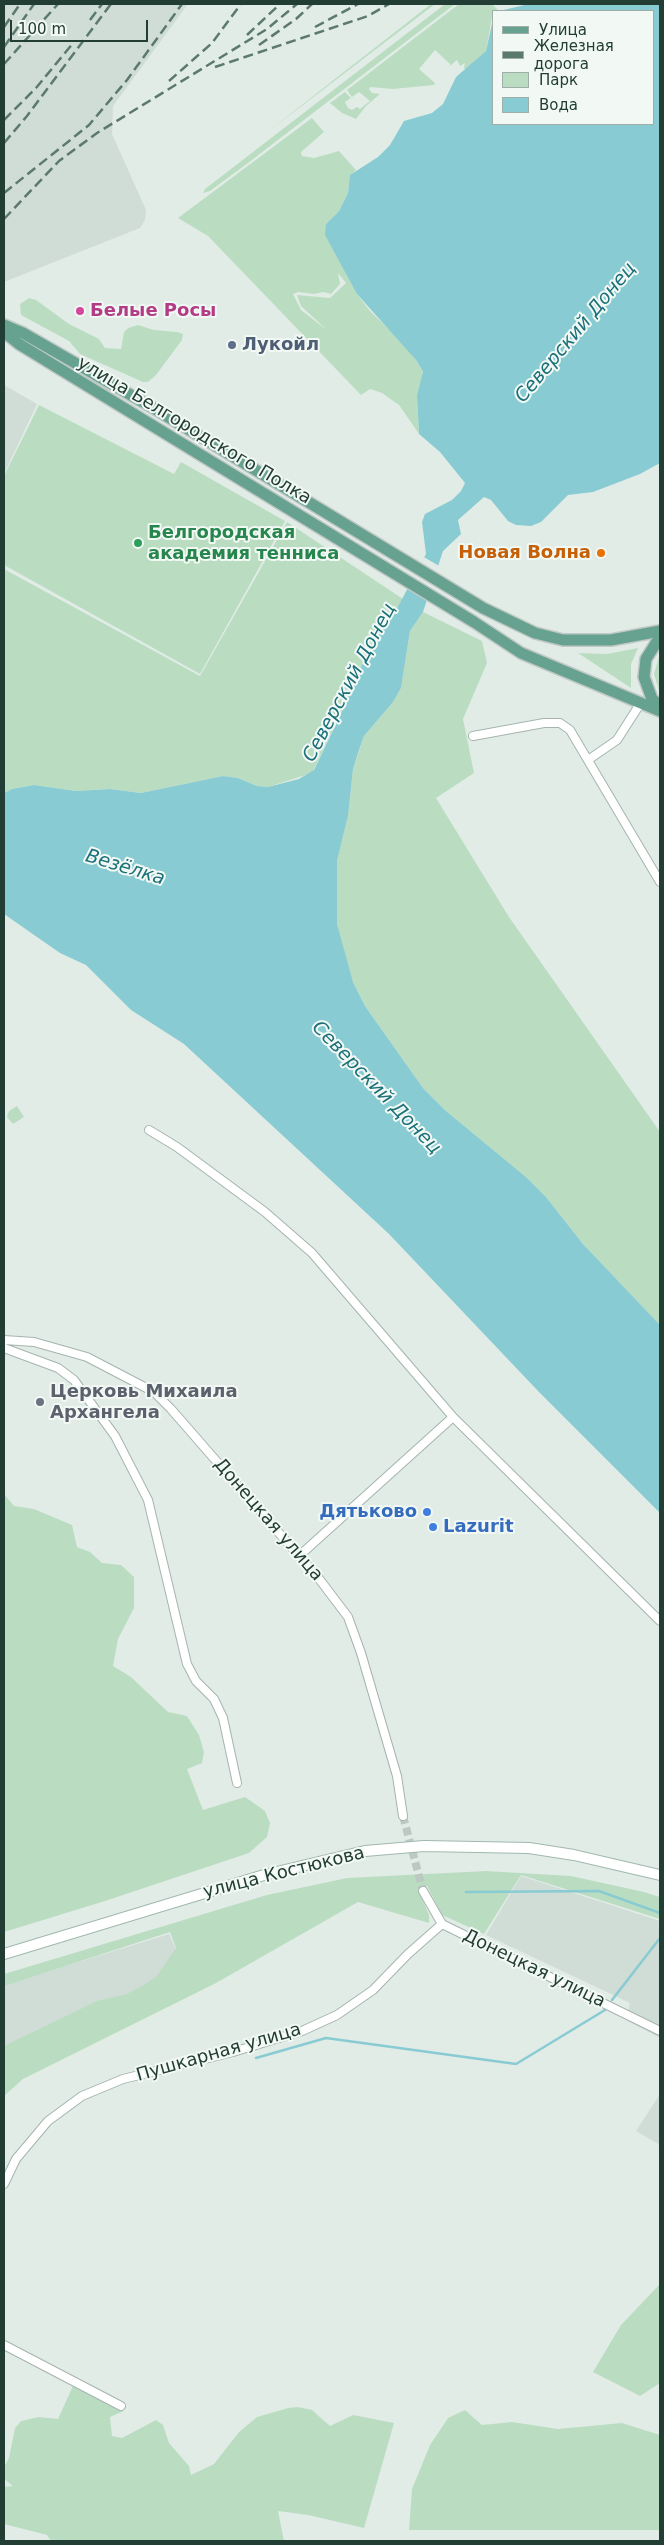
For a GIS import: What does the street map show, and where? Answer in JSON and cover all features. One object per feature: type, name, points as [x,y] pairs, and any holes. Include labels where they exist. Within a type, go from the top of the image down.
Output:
[{"type":"main road","name":"улица Белгородского Полка","points":[[4,325],[23,333],[156,409],[483,608],[535,633],[562,640],[611,640],[660,631]]},
{"type":"main road","name":"улица Белгородского Полка","points":[[4,332],[27,349],[346,543],[521,653],[660,711]]},
{"type":"main road","points":[[640,704],[646,659],[660,639]]},
{"type":"main road","points":[[644,677],[652,699],[660,706]]},
{"type":"main road","name":"улица Костюкова","points":[[4,1954],[264,1875],[365,1851],[424,1846],[529,1848],[574,1855],[660,1875]]},
{"type":"street","points":[[588,760],[616,740],[640,704]]},
{"type":"street","points":[[473,736],[544,723],[560,723],[570,730],[660,882]]},
{"type":"street","points":[[149,1130],[177,1147],[265,1212],[312,1253],[453,1418],[660,1621]]},
{"type":"street","name":"Донецкая улица","points":[[4,1340],[34,1342],[87,1357],[154,1392],[299,1556],[348,1617],[361,1653],[397,1776],[403,1816]]},
{"type":"street","points":[[4,1348],[58,1368],[74,1380],[116,1436],[148,1500],[187,1664],[196,1681],[214,1700],[223,1718],[238,1783]]},
{"type":"street","points":[[299,1556],[453,1418]]},
{"type":"street","name":"Донецкая улица","points":[[423,1891],[442,1924],[660,2031]]},
{"type":"street","name":"Пушкарная улица","points":[[4,2184],[16,2159],[48,2122],[82,2096],[122,2079],[233,2052],[302,2031],[337,2015],[373,1990],[442,1924]]},
{"type":"street","points":[[4,2345],[121,2406]]},
{"type":"shaded area","points":[[4,4],[188,4],[113,106],[112,134],[146,210],[145,220],[140,228],[4,282]]},
{"type":"shaded area","points":[[4,385],[37,404],[4,474]]},
{"type":"shaded area","points":[[521,1876],[660,1921],[660,2038],[626,2020],[630,2003],[486,1935]]},
{"type":"shaded area","points":[[169,1934],[177,1952],[166,1978],[4,2055],[4,1985]]},
{"type":"shaded area","points":[[660,2094],[660,2145],[636,2131]]},
{"type":"green space","points":[[431,4],[435,4],[265,134],[340,75]]},
{"type":"green space","points":[[445,4],[455,4],[248,163],[210,191],[203,193],[205,189]]},
{"type":"green space","points":[[459,4],[492,4],[498,10],[492,10],[486,51],[466,70],[464,68],[465,63],[460,66],[457,60],[450,66],[435,50],[419,69],[435,83],[434,85],[393,89],[370,87],[369,89],[372,93],[380,94],[366,106],[356,119],[342,113],[330,103],[345,92],[351,98],[345,102],[348,108],[352,110],[357,107],[360,109],[370,101],[359,92],[352,97],[347,90]]},
{"type":"green space","points":[[312,118],[324,132],[301,152],[302,156],[314,158],[339,151],[356,170],[350,176],[348,193],[339,211],[326,224],[357,294],[370,311],[401,341],[416,360],[423,373],[417,395],[419,434],[399,405],[382,393],[370,389],[361,395],[208,236],[178,218]],"holes":[[[338,273],[346,283],[330,298],[297,295],[301,306],[327,330],[301,310],[293,294],[298,292],[314,294],[323,292],[331,294],[340,284]]]},
{"type":"green space","points":[[29,298],[36,300],[69,324],[99,339],[105,348],[121,349],[124,332],[128,328],[138,325],[154,330],[183,334],[182,340],[156,375],[148,382],[143,382],[80,354],[69,341],[21,315],[20,304]]},
{"type":"green space","name":"Белгородская академия тенниса","points":[[39,405],[174,474],[181,462],[285,521],[200,674],[4,565],[4,476]]},
{"type":"green space","points":[[287,522],[403,599],[367,652],[350,695],[312,773],[268,787],[257,786],[238,778],[223,776],[141,793],[110,789],[76,791],[34,785],[12,789],[4,793],[4,569],[200,676]]},
{"type":"green space","points":[[423,612],[482,641],[487,663],[463,719],[474,773],[436,798],[509,917],[660,1132],[660,1325],[583,1244],[546,1197],[526,1177],[446,1111],[423,1088],[365,1006],[353,982],[344,956],[337,924],[337,861],[348,816],[353,769],[364,736],[393,702],[401,688],[410,631]]},
{"type":"green space","points":[[638,648],[631,664],[631,688],[578,653],[607,654]]},
{"type":"green space","points":[[660,654],[660,693],[654,674]]},
{"type":"green space","points":[[17,1106],[24,1117],[13,1124],[7,1117],[9,1111]]},
{"type":"green space","points":[[4,1494],[14,1506],[34,1509],[72,1525],[77,1547],[90,1552],[102,1563],[121,1565],[134,1577],[134,1608],[118,1639],[113,1666],[131,1677],[168,1712],[187,1716],[199,1735],[204,1752],[202,1763],[187,1769],[203,1810],[245,1797],[265,1811],[270,1823],[267,1837],[249,1853],[4,1932]]},
{"type":"green space","points":[[486,1871],[571,1876],[644,1892],[660,1897],[660,1919],[521,1875],[484,1934],[442,1915],[427,1886],[418,1889],[429,1915],[429,1923],[358,1902],[216,1983],[23,2079],[4,2096],[4,2046],[97,2001],[127,1994],[144,1985],[157,1976],[176,1948],[170,1932],[4,1986],[4,1974],[267,1895],[347,1878]]},
{"type":"green space","points":[[660,2284],[660,2383],[640,2396],[593,2372],[621,2325]]},
{"type":"green space","points":[[73,2386],[124,2411],[110,2417],[112,2436],[122,2438],[156,2420],[163,2425],[169,2443],[189,2466],[191,2475],[214,2464],[239,2432],[257,2417],[288,2408],[298,2407],[312,2410],[330,2426],[353,2415],[394,2423],[364,2528],[308,2515],[278,2511],[284,2541],[51,2541],[47,2535],[4,2524],[4,2487],[13,2486],[4,2479],[4,2467],[9,2458],[15,2428],[21,2421],[39,2417],[58,2419]]},
{"type":"green space","points":[[465,2410],[482,2425],[512,2422],[558,2429],[622,2423],[660,2435],[660,2530],[409,2530],[412,2489],[430,2445],[448,2418]]},
{"type":"water","points":[[529,4],[660,4],[660,463],[640,474],[593,492],[568,495],[541,522],[531,526],[516,525],[508,521],[491,500],[484,497],[458,520],[461,534],[443,551],[423,612],[410,631],[401,688],[393,702],[364,736],[353,769],[348,816],[337,861],[337,924],[353,982],[365,1006],[423,1088],[446,1111],[526,1177],[546,1197],[583,1244],[660,1325],[660,1513],[539,1392],[389,1234],[184,1044],[131,1010],[86,965],[60,953],[4,914],[4,793],[12,789],[34,785],[76,791],[110,789],[141,793],[223,776],[238,778],[257,786],[268,787],[299,779],[314,770],[350,695],[367,652],[394,614],[426,554],[422,522],[425,514],[452,500],[461,491],[465,483],[440,452],[419,434],[417,395],[423,372],[416,360],[357,294],[325,235],[326,224],[339,211],[348,193],[350,175],[378,157],[390,145],[404,121],[432,113],[443,104],[456,77],[486,51],[492,24],[492,125],[654,125],[654,10],[503,10]]},
{"type":"pier","points":[[422,556],[441,567],[429,601],[406,587]]},
{"type":"waterway","points":[[466,1892],[599,1891],[660,1913]]},
{"type":"waterway","points":[[612,2000],[660,1938]]},
{"type":"waterway","points":[[256,2058],[326,2038],[516,2064],[605,2010]]},
{"type":"tunnel","points":[[403,1816],[423,1891]]},
{"type":"railway","points":[[4,27],[20,4]]},
{"type":"railway","points":[[4,47],[34,4]]},
{"type":"railway","points":[[4,64],[58,4]]},
{"type":"railway","points":[[90,20],[102,4]]},
{"type":"railway","points":[[4,143],[27,116],[111,4]]},
{"type":"railway","points":[[4,193],[89,125],[127,80],[182,4]]},
{"type":"railway","points":[[169,81],[212,43],[241,4]]},
{"type":"railway","points":[[247,35],[280,4]]},
{"type":"railway","points":[[4,219],[59,161],[97,133],[267,29],[297,4]]},
{"type":"railway","points":[[259,45],[296,19],[312,4]]},
{"type":"railway","points":[[315,27],[358,4]]},
{"type":"railway","points":[[215,67],[368,16],[389,4]]},
{"type":"railway","points":[[4,120],[36,88],[74,42]]},
{"type":"place","name":"Белые Росы","points":[[80,311]]},
{"type":"place","name":"Лукойл","points":[[232,345]]},
{"type":"place","name":"Белгородская академия тенниса","points":[[138,543]]},
{"type":"place","name":"Новая Волна","points":[[601,553]]},
{"type":"place","name":"Церковь Михаила Архангела","points":[[40,1402]]},
{"type":"place","name":"Дятьково","points":[[427,1512]]},
{"type":"place","name":"Lazurit","points":[[433,1527]]},
{"type":"water label","name":"Северский Донец","points":[[576,333]]},
{"type":"water label","name":"Северский Донец","points":[[350,683]]},
{"type":"water label","name":"Везёлка","points":[[125,868]]},
{"type":"water label","name":"Северский Донец","points":[[376,1088]]}]
